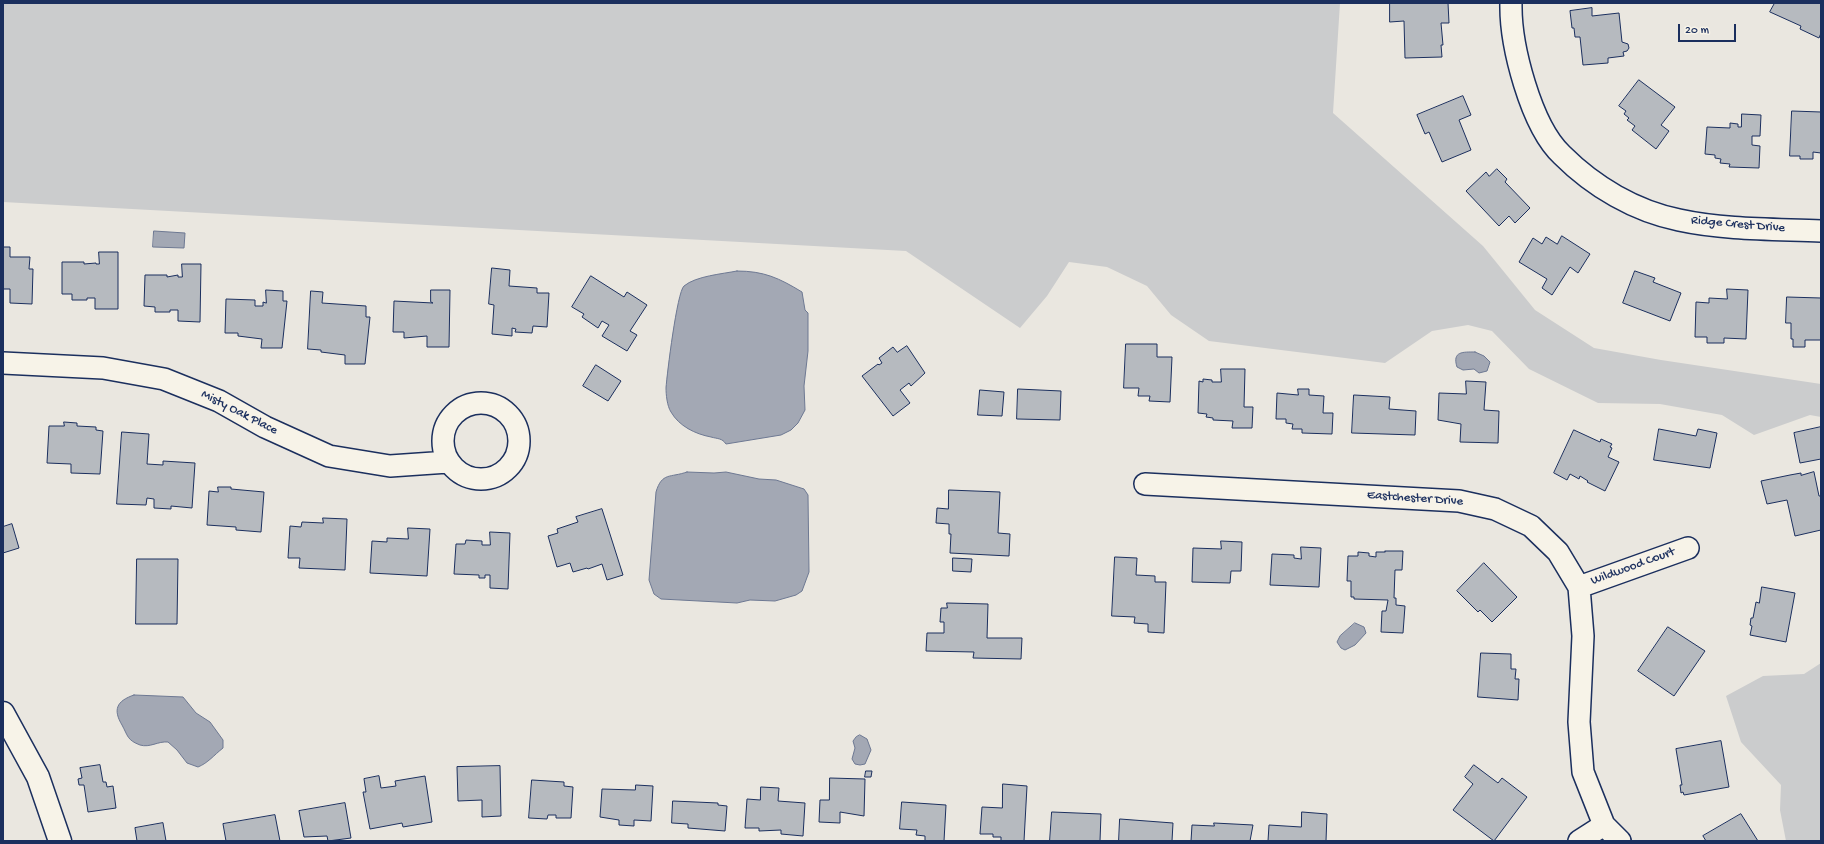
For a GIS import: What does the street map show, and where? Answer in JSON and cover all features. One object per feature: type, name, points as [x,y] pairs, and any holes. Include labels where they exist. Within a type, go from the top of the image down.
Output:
[{"type":"main road","points":[[3,713],[38,777],[60,841]]},
{"type":"street","name":"Ridge Crest Drive","points":[[1511,3],[1516,50],[1526,88],[1539,123],[1561,155],[1591,180],[1633,206],[1679,220],[1720,226],[1821,232]]},
{"type":"street","name":"Misty Oak Place","points":[[3,362],[103,368],[164,379],[219,401],[265,428],[329,456],[390,466],[448,462]]},
{"type":"street","name":"Eastchester Drive","points":[[1145,484],[1459,501],[1495,509],[1531,526],[1558,552],[1579,587],[1583,636],[1579,722],[1583,772],[1604,825],[1620,841]]},
{"type":"street","name":"Wildwood Court","points":[[1579,587],[1688,548]]},
{"type":"street","points":[[1579,841],[1604,825]]},
{"type":"shaded area","points":[[3,3],[1340,3],[1333,113],[1483,246],[1535,310],[1594,348],[1661,360],[1821,384],[1821,417],[1810,415],[1754,435],[1722,415],[1660,404],[1598,403],[1529,369],[1492,331],[1468,325],[1432,331],[1385,363],[1209,341],[1171,315],[1147,286],[1107,267],[1069,262],[1047,296],[1020,328],[906,251],[3,202]]},
{"type":"shaded area","points":[[154,231],[185,233],[184,248],[153,247]]},
{"type":"shaded area","points":[[737,271],[755,272],[771,276],[802,292],[805,310],[808,313],[808,351],[804,386],[805,410],[798,423],[791,430],[781,435],[726,444],[720,439],[705,436],[688,429],[678,421],[674,417],[669,407],[666,388],[675,317],[678,302],[684,286],[702,278]]},
{"type":"shaded area","points":[[1475,352],[1484,356],[1490,362],[1487,371],[1479,373],[1474,369],[1463,370],[1457,367],[1457,355]]},
{"type":"shaded area","points":[[687,472],[726,472],[759,479],[776,480],[804,489],[808,495],[809,572],[802,591],[796,595],[775,601],[750,600],[737,603],[661,599],[654,594],[649,580],[656,492],[658,486],[664,478]]},
{"type":"shaded area","points":[[1355,623],[1364,627],[1366,633],[1355,645],[1345,650],[1341,648],[1337,642],[1340,636]]},
{"type":"shaded area","points":[[1821,663],[1821,841],[1786,841],[1780,810],[1781,785],[1741,742],[1726,696],[1763,676],[1804,674]]},
{"type":"shaded area","points":[[134,695],[183,697],[196,713],[210,722],[223,740],[223,748],[208,761],[198,767],[187,763],[177,750],[168,742],[144,746],[133,741],[128,737],[119,720],[117,710],[123,700]]},
{"type":"shaded area","points":[[860,735],[867,739],[871,750],[865,764],[860,765],[855,764],[852,759],[855,748],[853,741]]},
{"type":"building","points":[[1390,3],[1448,3],[1449,23],[1441,23],[1443,45],[1441,45],[1442,57],[1405,58],[1404,21],[1390,22]]},
{"type":"building","points":[[1775,3],[1821,3],[1821,33],[1819,38],[1800,29],[1801,26],[1770,12]]},
{"type":"building","points":[[1592,8],[1592,16],[1619,13],[1622,42],[1628,44],[1629,48],[1627,51],[1623,52],[1624,56],[1608,58],[1608,63],[1583,65],[1580,37],[1575,37],[1574,28],[1572,28],[1570,11]]},
{"type":"building","points":[[1639,80],[1675,107],[1661,125],[1669,131],[1656,149],[1632,130],[1635,126],[1627,120],[1629,118],[1624,114],[1626,111],[1619,106]]},
{"type":"building","points":[[1463,96],[1471,115],[1459,120],[1471,150],[1442,162],[1429,132],[1425,134],[1417,115]]},
{"type":"building","points":[[1792,111],[1821,112],[1821,153],[1813,152],[1813,159],[1800,159],[1800,156],[1790,156]]},
{"type":"building","points":[[1742,114],[1761,115],[1760,136],[1752,136],[1752,145],[1760,146],[1759,168],[1729,167],[1730,164],[1720,163],[1721,159],[1715,158],[1715,155],[1705,154],[1707,127],[1730,128],[1730,123],[1738,124],[1738,127],[1741,127]]},
{"type":"building","points":[[1497,169],[1507,179],[1505,182],[1530,208],[1515,223],[1509,216],[1499,226],[1466,191],[1486,172],[1489,176]]},
{"type":"building","points":[[1562,236],[1590,254],[1578,273],[1570,267],[1552,295],[1542,288],[1547,279],[1519,262],[1533,238],[1542,244],[1546,237],[1557,244]]},
{"type":"building","points":[[3,247],[10,247],[10,257],[30,257],[29,269],[33,269],[32,304],[10,303],[10,289],[3,289]]},
{"type":"building","points":[[99,252],[118,252],[118,309],[95,309],[95,298],[87,298],[87,300],[72,300],[72,294],[62,294],[62,262],[99,264]]},
{"type":"building","points":[[182,264],[201,264],[200,322],[178,321],[178,310],[170,310],[170,312],[155,312],[155,307],[144,306],[145,275],[167,275],[167,277],[178,275],[178,277],[182,277]]},
{"type":"building","points":[[492,268],[510,270],[509,286],[537,288],[537,293],[549,293],[547,327],[533,326],[532,333],[515,332],[516,329],[512,328],[512,336],[492,334],[494,305],[489,304]]},
{"type":"building","points":[[1635,271],[1655,278],[1653,282],[1681,293],[1670,321],[1623,303]]},
{"type":"building","points":[[591,276],[624,297],[627,292],[647,305],[630,331],[637,335],[627,351],[602,336],[609,325],[602,321],[598,328],[582,317],[584,314],[572,307]]},
{"type":"building","points":[[1727,289],[1748,290],[1746,339],[1724,338],[1724,343],[1707,343],[1707,337],[1695,337],[1696,302],[1709,303],[1709,298],[1727,299]]},
{"type":"building","points":[[266,290],[283,291],[283,301],[287,301],[282,348],[261,348],[262,339],[238,336],[238,333],[225,333],[226,299],[255,300],[255,306],[263,306],[263,302],[266,303]]},
{"type":"building","points":[[431,290],[450,290],[449,347],[427,347],[427,336],[404,338],[404,332],[393,332],[394,301],[433,303],[431,302]]},
{"type":"building","points":[[311,291],[323,292],[322,303],[366,306],[366,317],[370,317],[365,364],[345,364],[345,355],[308,349]]},
{"type":"building","points":[[1787,297],[1821,298],[1821,340],[1805,340],[1805,347],[1793,347],[1793,339],[1791,339],[1791,323],[1786,323]]},
{"type":"building","points":[[1126,344],[1157,344],[1157,357],[1172,357],[1170,402],[1149,401],[1150,396],[1138,396],[1139,388],[1124,388]]},
{"type":"building","points":[[907,346],[925,373],[911,386],[909,383],[900,390],[910,403],[893,416],[862,376],[878,364],[879,365],[882,363],[879,358],[893,347],[897,352]]},
{"type":"building","points":[[596,365],[621,381],[608,401],[583,386]]},
{"type":"building","points":[[1221,369],[1245,369],[1244,407],[1253,407],[1252,428],[1232,428],[1233,421],[1213,420],[1213,418],[1206,417],[1207,414],[1198,413],[1199,381],[1203,382],[1203,379],[1212,380],[1212,382],[1221,382]]},
{"type":"building","points":[[1466,381],[1486,382],[1484,410],[1499,411],[1498,443],[1460,442],[1461,424],[1438,420],[1439,393],[1466,394]]},
{"type":"building","points":[[1018,389],[1061,391],[1060,420],[1017,419]]},
{"type":"building","points":[[1298,389],[1309,389],[1309,395],[1324,396],[1323,413],[1333,413],[1332,434],[1302,433],[1302,429],[1292,429],[1293,424],[1286,423],[1286,419],[1276,419],[1277,393],[1298,395]]},
{"type":"building","points":[[980,390],[1004,392],[1002,416],[978,415]]},
{"type":"building","points":[[1354,395],[1390,397],[1389,409],[1416,411],[1415,435],[1352,433]]},
{"type":"building","points":[[64,422],[77,423],[77,426],[96,427],[96,430],[103,431],[100,474],[71,473],[71,464],[47,463],[49,426],[64,426]]},
{"type":"building","points":[[1821,427],[1821,459],[1800,463],[1794,433]]},
{"type":"building","points":[[1659,429],[1696,436],[1698,429],[1717,433],[1710,468],[1654,460]]},
{"type":"building","points":[[1574,430],[1600,442],[1601,439],[1612,444],[1608,457],[1619,462],[1605,491],[1587,482],[1588,481],[1580,476],[1579,479],[1570,474],[1567,480],[1554,473]]},
{"type":"building","points":[[122,432],[149,434],[147,464],[163,465],[163,461],[195,463],[192,508],[171,506],[171,509],[154,508],[154,499],[147,498],[146,505],[117,504]]},
{"type":"building","points":[[1814,472],[1819,496],[1821,496],[1821,530],[1795,536],[1787,500],[1767,504],[1761,481]]},
{"type":"building","points":[[218,487],[231,487],[231,489],[264,492],[261,532],[236,530],[236,527],[207,525],[209,491],[218,492]]},
{"type":"building","points":[[949,490],[1000,492],[998,533],[1010,534],[1009,556],[950,553],[951,534],[949,534],[949,524],[936,523],[937,508],[948,509]]},
{"type":"building","points":[[602,509],[623,575],[607,580],[602,564],[573,572],[570,563],[557,567],[548,536],[558,533],[557,529],[578,522],[576,517]]},
{"type":"building","points":[[323,518],[347,519],[345,570],[299,568],[300,558],[288,558],[290,526],[301,527],[302,522],[323,523]]},
{"type":"building","points":[[12,524],[19,548],[3,553],[3,527]]},
{"type":"building","points":[[408,528],[430,529],[427,576],[370,573],[372,541],[387,542],[387,538],[408,539]]},
{"type":"building","points":[[490,532],[510,533],[508,589],[490,588],[490,575],[485,575],[485,578],[479,578],[479,575],[454,574],[456,544],[465,544],[466,540],[482,541],[482,545],[490,545]]},
{"type":"building","points":[[1221,541],[1242,542],[1241,571],[1231,571],[1230,583],[1192,582],[1193,548],[1221,549]]},
{"type":"building","points":[[1301,547],[1321,548],[1319,587],[1270,585],[1272,554],[1294,555],[1294,558],[1301,559]]},
{"type":"building","points":[[1403,551],[1402,570],[1395,570],[1394,598],[1396,598],[1396,605],[1405,606],[1403,633],[1381,632],[1382,611],[1386,611],[1388,600],[1354,599],[1354,597],[1351,597],[1351,581],[1347,581],[1348,556],[1358,556],[1358,552],[1369,553],[1369,556],[1376,557],[1376,552]]},
{"type":"building","points":[[1115,557],[1137,558],[1136,575],[1155,576],[1155,582],[1166,582],[1164,633],[1148,632],[1148,624],[1134,623],[1135,617],[1112,616]]},
{"type":"building","points":[[953,558],[972,559],[971,572],[953,571]]},
{"type":"building","points":[[137,559],[178,559],[177,624],[136,624]]},
{"type":"building","points":[[1484,563],[1517,597],[1492,622],[1480,610],[1478,612],[1457,591]]},
{"type":"building","points":[[1762,587],[1795,593],[1786,642],[1750,635],[1752,626],[1750,625],[1751,618],[1753,618],[1756,602],[1759,603]]},
{"type":"building","points":[[947,603],[988,604],[987,638],[1022,638],[1021,659],[973,658],[974,652],[926,651],[927,633],[944,633],[944,622],[940,622],[941,608],[947,608]]},
{"type":"building","points":[[1668,627],[1705,651],[1674,696],[1638,671]]},
{"type":"building","points":[[1481,653],[1511,654],[1511,669],[1516,669],[1515,679],[1519,679],[1518,700],[1478,697]]},
{"type":"building","points":[[1721,741],[1729,787],[1684,795],[1683,792],[1681,793],[1680,785],[1682,785],[1676,749]]},
{"type":"building","points":[[100,765],[103,782],[106,782],[107,787],[113,786],[116,808],[88,812],[84,785],[79,785],[78,779],[82,778],[80,768]]},
{"type":"building","points":[[1474,765],[1498,783],[1502,778],[1527,797],[1494,841],[1453,810],[1473,784],[1465,777]]},
{"type":"building","points":[[500,766],[501,816],[482,817],[482,800],[458,801],[457,767]]},
{"type":"building","points":[[866,771],[872,771],[871,777],[865,777]]},
{"type":"building","points":[[379,776],[381,788],[396,786],[395,781],[425,776],[432,822],[403,827],[402,823],[370,829],[363,792],[366,792],[364,779]]},
{"type":"building","points":[[830,778],[865,779],[864,816],[840,812],[840,823],[819,822],[820,800],[829,800]]},
{"type":"building","points":[[532,780],[564,782],[564,786],[573,787],[571,818],[556,818],[556,815],[548,815],[547,819],[529,818]]},
{"type":"building","points":[[1003,784],[1027,786],[1024,841],[1001,841],[1001,837],[993,837],[993,834],[980,834],[982,807],[1002,808]]},
{"type":"building","points":[[636,785],[653,786],[651,821],[634,820],[634,826],[619,825],[619,820],[600,817],[602,789],[635,790]]},
{"type":"building","points":[[761,787],[779,788],[778,801],[805,803],[803,836],[781,834],[781,830],[759,831],[759,828],[745,828],[747,799],[760,800]]},
{"type":"building","points":[[673,801],[718,803],[718,805],[727,806],[725,831],[688,828],[688,824],[672,823]]},
{"type":"building","points":[[902,802],[946,805],[944,841],[925,841],[925,836],[916,835],[917,830],[900,829]]},
{"type":"building","points":[[345,803],[351,838],[328,841],[327,836],[304,837],[299,811]]},
{"type":"building","points":[[1052,812],[1101,814],[1100,841],[1050,841]]},
{"type":"building","points":[[1302,812],[1327,814],[1326,841],[1268,841],[1269,825],[1301,827]]},
{"type":"building","points":[[1741,814],[1758,841],[1706,841],[1703,836]]},
{"type":"building","points":[[275,815],[280,841],[226,841],[223,824]]},
{"type":"building","points":[[1120,819],[1173,823],[1172,841],[1119,841]]},
{"type":"building","points":[[163,823],[166,841],[137,841],[135,828]]},
{"type":"building","points":[[1214,823],[1253,825],[1250,841],[1191,841],[1192,825],[1214,826]]}]
